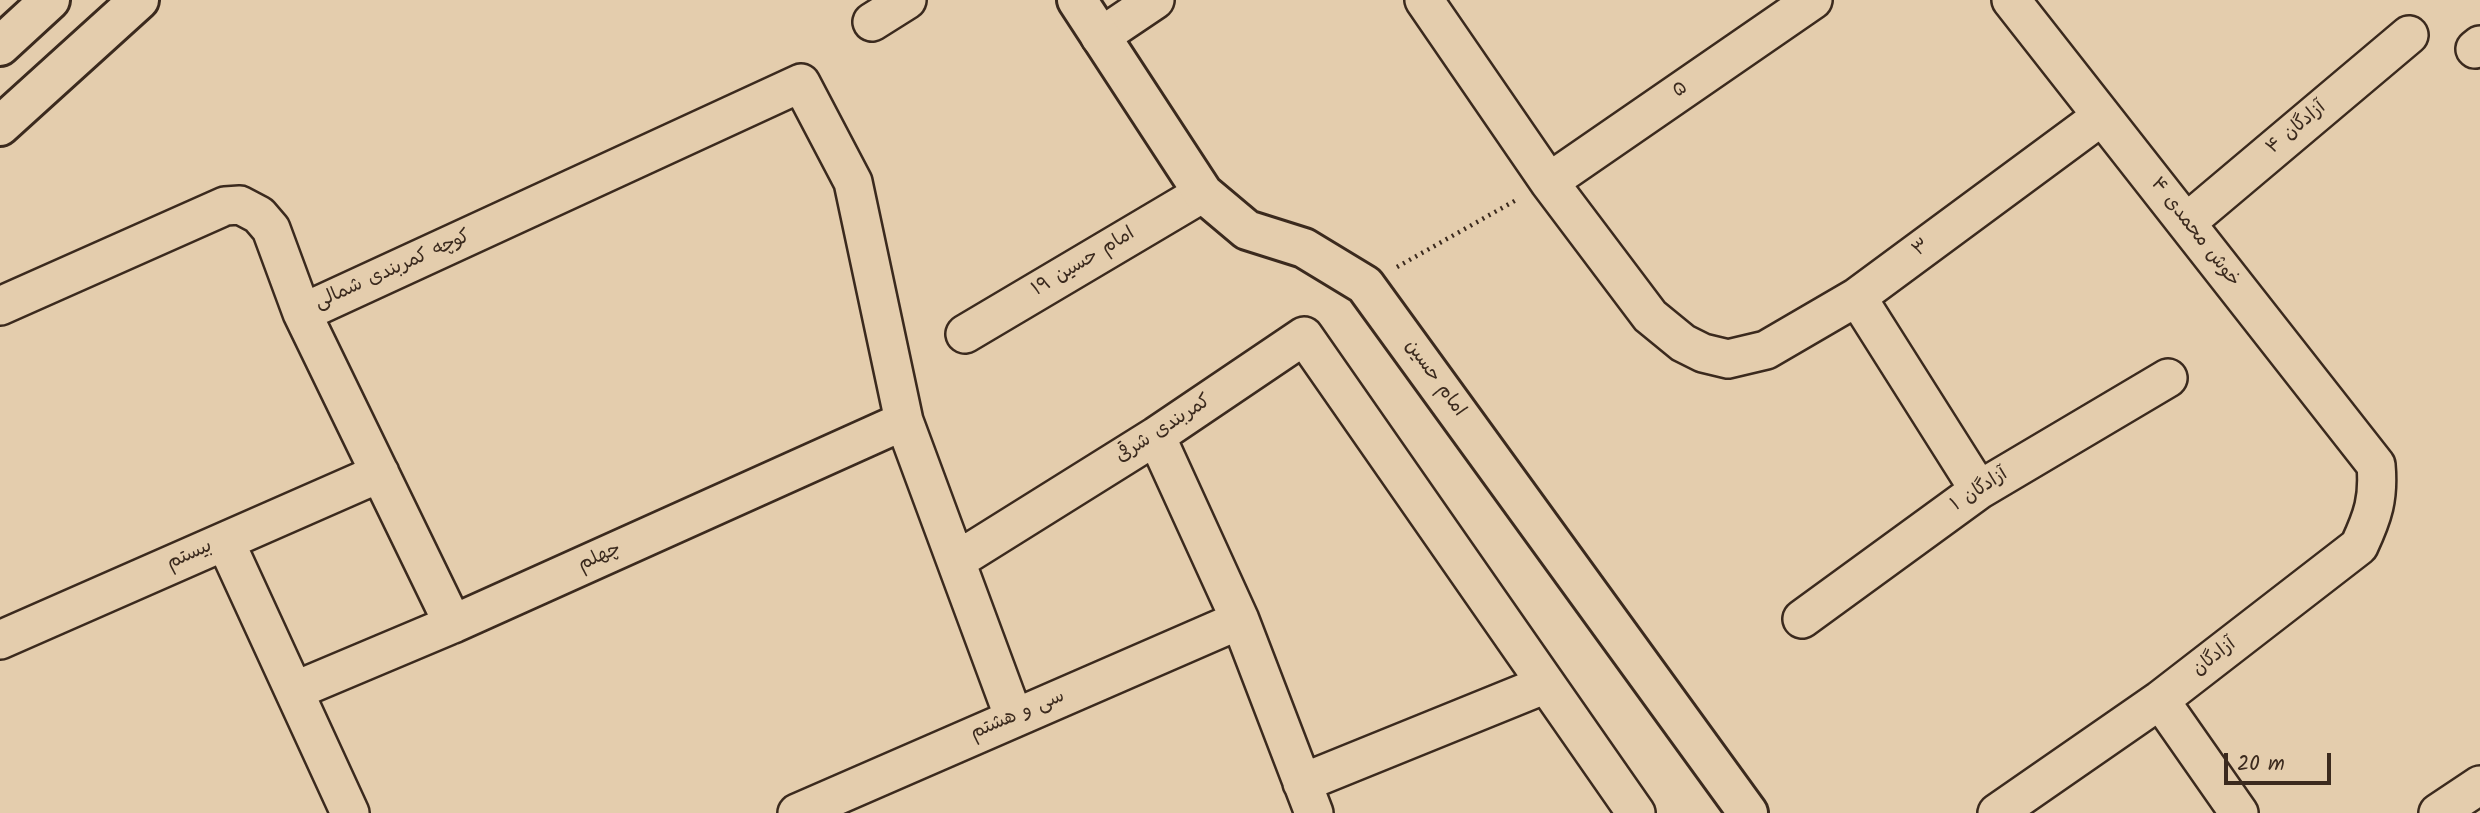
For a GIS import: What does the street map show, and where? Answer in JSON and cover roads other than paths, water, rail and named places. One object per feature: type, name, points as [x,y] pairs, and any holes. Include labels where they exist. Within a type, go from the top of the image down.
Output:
[{"type":"street","points":[[0,126],[139,0]]},
{"type":"street","points":[[872,22],[907,0]]},
{"type":"street","name":"امام حسین","points":[[1077,0],[1203,193],[1247,230],[1304,248],[1365,285],[1748,813]]},
{"type":"street","points":[[1100,37],[1155,0]]},
{"type":"street","points":[[1424,0],[1549,182]]},
{"type":"street","name":"۵","points":[[1549,182],[1813,0]]},
{"type":"street","name":"خوش محمدی ۴","points":[[2011,0],[2376,465]]},
{"type":"street","points":[[46,3],[46,23],[54,37],[65,47],[81,54]]},
{"type":"street","points":[[6,41],[46,3]]},
{"type":"street","name":"آزادگان ۴","points":[[2186,223],[2409,35]]},
{"type":"street","points":[[6,41],[27,41],[40,50],[48,63],[52,80]]},
{"type":"street","name":"کوچه کمربندی شمالی","points":[[0,306],[225,206],[240,205],[259,215],[271,229],[302,313],[801,83],[853,182],[904,421]]},
{"type":"street","name":"۳","points":[[1549,182],[1650,316],[1683,343],[1703,353],[1728,359],[1766,350],[1857,297],[2102,116]]},
{"type":"street","name":"امام حسین ۱۹","points":[[965,334],[1203,193]]},
{"type":"street","points":[[1857,297],[1979,490]]},
{"type":"street","points":[[302,313],[453,624]]},
{"type":"street","name":"کمربندی شرقی","points":[[956,561],[1156,436],[1304,336],[1636,813]]},
{"type":"street","name":"آزادگان ۱","points":[[1802,619],[1979,490],[2168,378]]},
{"type":"street","points":[[904,421],[1014,718]]},
{"type":"street","name":"چهلم","points":[[294,691],[453,624],[904,421]]},
{"type":"street","points":[[1156,436],[1240,620],[1308,798],[1546,684]]},
{"type":"street","name":"آزادگان","points":[[1997,813],[2160,700],[2359,546],[2379,491],[2376,465]]},
{"type":"street","name":"بیستم","points":[[0,640],[380,473]]},
{"type":"street","points":[[225,541],[350,813]]},
{"type":"street","name":"سی و هشتم","points":[[812,810],[1014,718],[1240,620]]},
{"type":"street","points":[[2160,700],[2239,813]]},
{"type":"street","points":[[2438,813],[2480,785]]}]
